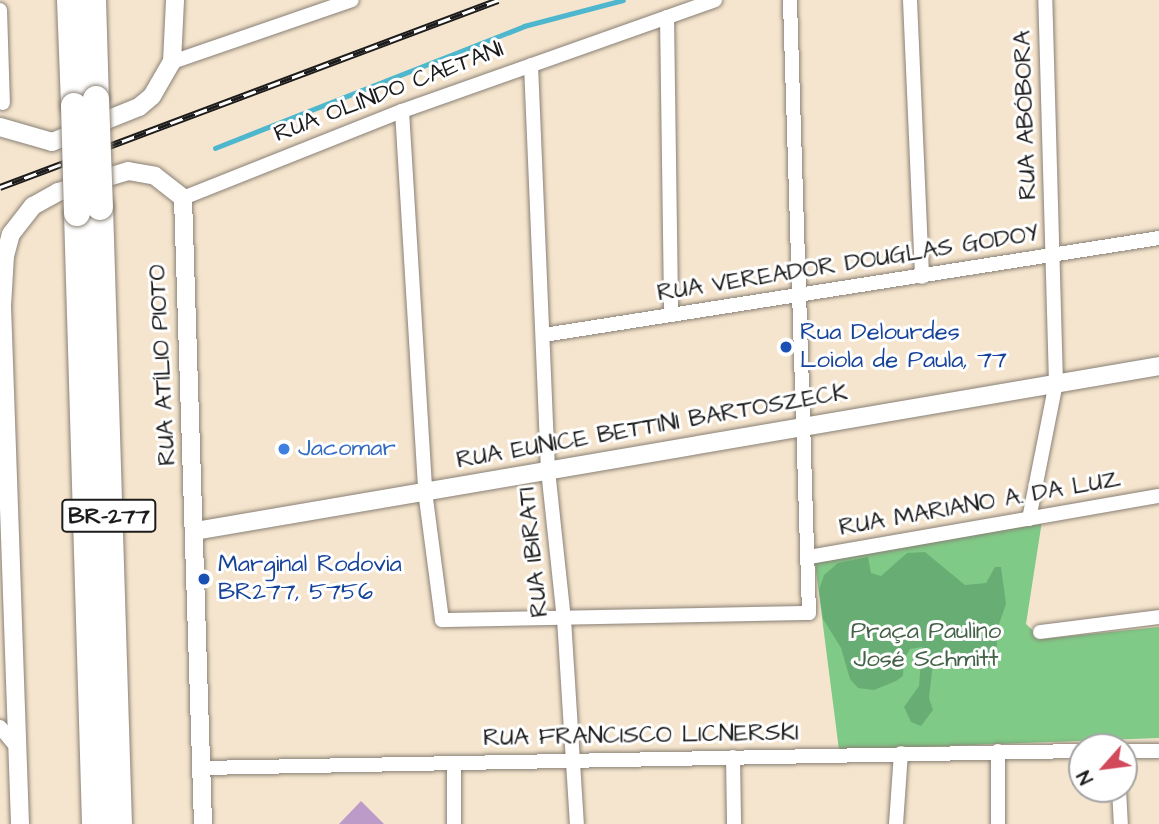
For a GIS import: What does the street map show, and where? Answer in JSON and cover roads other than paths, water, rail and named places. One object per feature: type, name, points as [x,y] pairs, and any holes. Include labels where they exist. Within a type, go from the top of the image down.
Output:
[{"type":"highway","name":"BR-277","points":[[70,0],[85,102],[119,824]]},
{"type":"highway","name":"BR-277","points":[[85,102],[93,0]]},
{"type":"highway","name":"BR-277","points":[[89,210],[95,824]]},
{"type":"street","points":[[0,127],[52,142],[82,133],[139,107],[152,96],[173,62],[175,0]]},
{"type":"street","points":[[173,62],[352,0]]},
{"type":"street","name":"RUA OLINDO CAETANI","points":[[183,198],[402,111],[715,0]]},
{"type":"street","points":[[402,111],[425,491],[442,620],[809,613],[802,296],[790,0]]},
{"type":"street","points":[[910,0],[922,277]]},
{"type":"street","name":"RUA ABÓBORA","points":[[1029,519],[1056,383],[1045,0]]},
{"type":"street","points":[[0,10],[3,103]]},
{"type":"street","points":[[667,17],[671,314]]},
{"type":"street","name":"RUA IBIRATI","points":[[531,65],[548,470],[576,760],[577,824]]},
{"type":"street","points":[[20,824],[2,306],[5,256],[11,234],[33,206],[86,183],[128,170],[142,171],[166,181],[183,198]]},
{"type":"street","name":"RUA ATÍLIO PIOTO","points":[[183,198],[203,824]]},
{"type":"street","name":"RUA VEREADOR DOUGLAS GODOY","points":[[544,335],[1159,238]]},
{"type":"street","name":"RUA EUNICE BETTINI BARTOSZECK","points":[[195,531],[1159,366]]},
{"type":"street","name":"RUA MARIANO A. DA LUZ","points":[[809,556],[1159,496]]},
{"type":"street","points":[[1040,632],[1159,617]]},
{"type":"street","points":[[0,727],[17,747]]},
{"type":"street","points":[[998,751],[998,824]]},
{"type":"street","name":"RUA FRANCISCO LICNERSKI","points":[[202,768],[1068,751]]},
{"type":"street","points":[[1138,751],[1159,751]]},
{"type":"street","points":[[896,824],[901,753]]},
{"type":"street","points":[[733,757],[734,824]]},
{"type":"street","points":[[454,763],[454,824]]},
{"type":"street","points":[[1120,803],[1121,824]]},
{"type":"waterway","points":[[215,148],[524,26],[623,0]]},
{"type":"railway","points":[[0,187],[498,0]]},
{"type":"place","name":"Rua Delourdes Loiola de Paula, 77","points":[[786,347]]},
{"type":"place","name":"Jacomar","points":[[284,449]]},
{"type":"place","name":"Marginal Rodovia BR277, 5756","points":[[204,579]]},
{"type":"park label","name":"Praça Paulino José Schmitt","points":[[926,646]]}]
